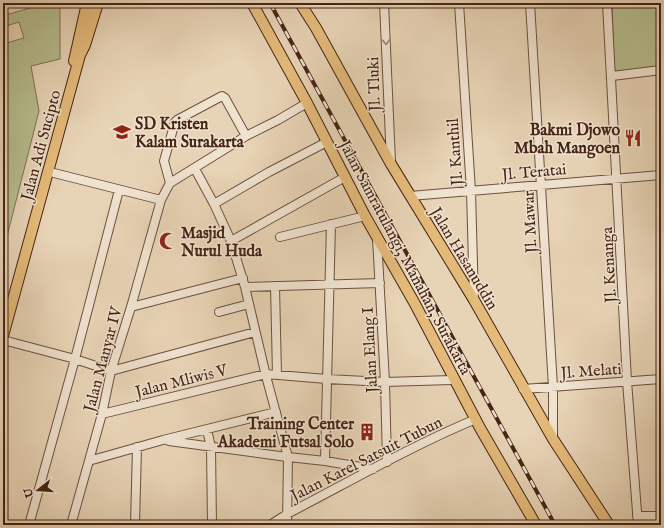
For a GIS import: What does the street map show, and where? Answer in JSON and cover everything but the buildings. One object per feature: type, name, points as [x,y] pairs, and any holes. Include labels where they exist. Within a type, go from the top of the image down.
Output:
[{"type":"main road","name":"Jalan Adi Sucipto","points":[[3,336],[79,52],[78,42],[87,3]]},
{"type":"main road","points":[[79,52],[92,3]]},
{"type":"main road","name":"Jalan Adi Sucipto","points":[[3,320],[45,171],[69,76],[79,52],[85,45],[98,3]]},
{"type":"main road","name":"Jalan Samratulangi, Manahan, Surakarta","points":[[252,3],[307,103],[365,216],[536,525]]},
{"type":"main road","name":"Jalan Hasanuddin","points":[[300,3],[316,28],[391,164],[474,300],[553,439],[608,525]]},
{"type":"street","name":"Jl. Tluki","points":[[384,3],[391,164]]},
{"type":"street","name":"Jl. Kanthil","points":[[458,3],[471,191],[474,300]]},
{"type":"street","name":"Jl. Mawar","points":[[530,3],[553,387],[553,439]]},
{"type":"street","name":"Jl. Kenanga","points":[[607,3],[618,179],[627,381],[638,525]]},
{"type":"street","points":[[612,76],[661,70]]},
{"type":"street","points":[[246,136],[224,96],[220,96],[176,120],[164,161],[170,183],[195,169],[246,136],[307,103]]},
{"type":"street","points":[[214,204],[269,172],[323,144]]},
{"type":"street","points":[[195,169],[214,204],[231,241],[243,278],[288,457],[287,525]]},
{"type":"street","points":[[54,173],[161,200]]},
{"type":"street","name":"Jl. Teratai","points":[[410,196],[541,184],[618,179],[661,174]]},
{"type":"street","points":[[231,241],[345,177]]},
{"type":"street","name":"Jalan Manyar IV","points":[[71,525],[102,414],[111,371],[131,307],[161,200],[170,183]]},
{"type":"street","points":[[29,525],[75,359],[119,190]]},
{"type":"street","points":[[280,237],[365,216]]},
{"type":"street","points":[[324,461],[331,224]]},
{"type":"street","name":"Jalan Elang I","points":[[377,237],[385,382],[387,462]]},
{"type":"street","points":[[131,307],[243,278]]},
{"type":"street","points":[[245,287],[380,284]]},
{"type":"street","points":[[275,286],[277,375]]},
{"type":"street","points":[[219,312],[249,304]]},
{"type":"street","points":[[3,340],[75,359],[111,371],[256,332]]},
{"type":"street","name":"Jalan Mliwis V","points":[[102,414],[266,374],[385,382],[452,380]]},
{"type":"street","name":"Jl. Melati","points":[[524,389],[661,379]]},
{"type":"street","points":[[92,460],[163,440],[276,412]]},
{"type":"street","name":"Jalan Karel Satsuit Tubun","points":[[270,525],[287,514],[373,469],[447,431],[476,419]]},
{"type":"street","points":[[207,430],[211,447],[212,525]]},
{"type":"street","points":[[163,440],[324,461],[373,469]]},
{"type":"street","points":[[135,525],[137,447]]},
{"type":"street","points":[[637,516],[661,516]]},
{"type":"green space","points":[[40,3],[60,3],[60,59],[31,66],[39,111],[3,252],[3,44],[24,38],[19,22],[3,27],[3,6],[6,15],[40,5]]},
{"type":"green space","points":[[612,3],[661,3],[661,67],[614,73]]},
{"type":"railway","points":[[270,3],[555,525]]},
{"type":"place","name":"SD Kristen Kalam Surakarta","points":[[122,132]]},
{"type":"place","name":"Bakmi Djowo Mbah Mangoen","points":[[633,138]]},
{"type":"place","name":"Masjid Nurul Huda","points":[[168,241]]},
{"type":"place","name":"Training Center Akademi Futsal Solo","points":[[367,432]]}]
